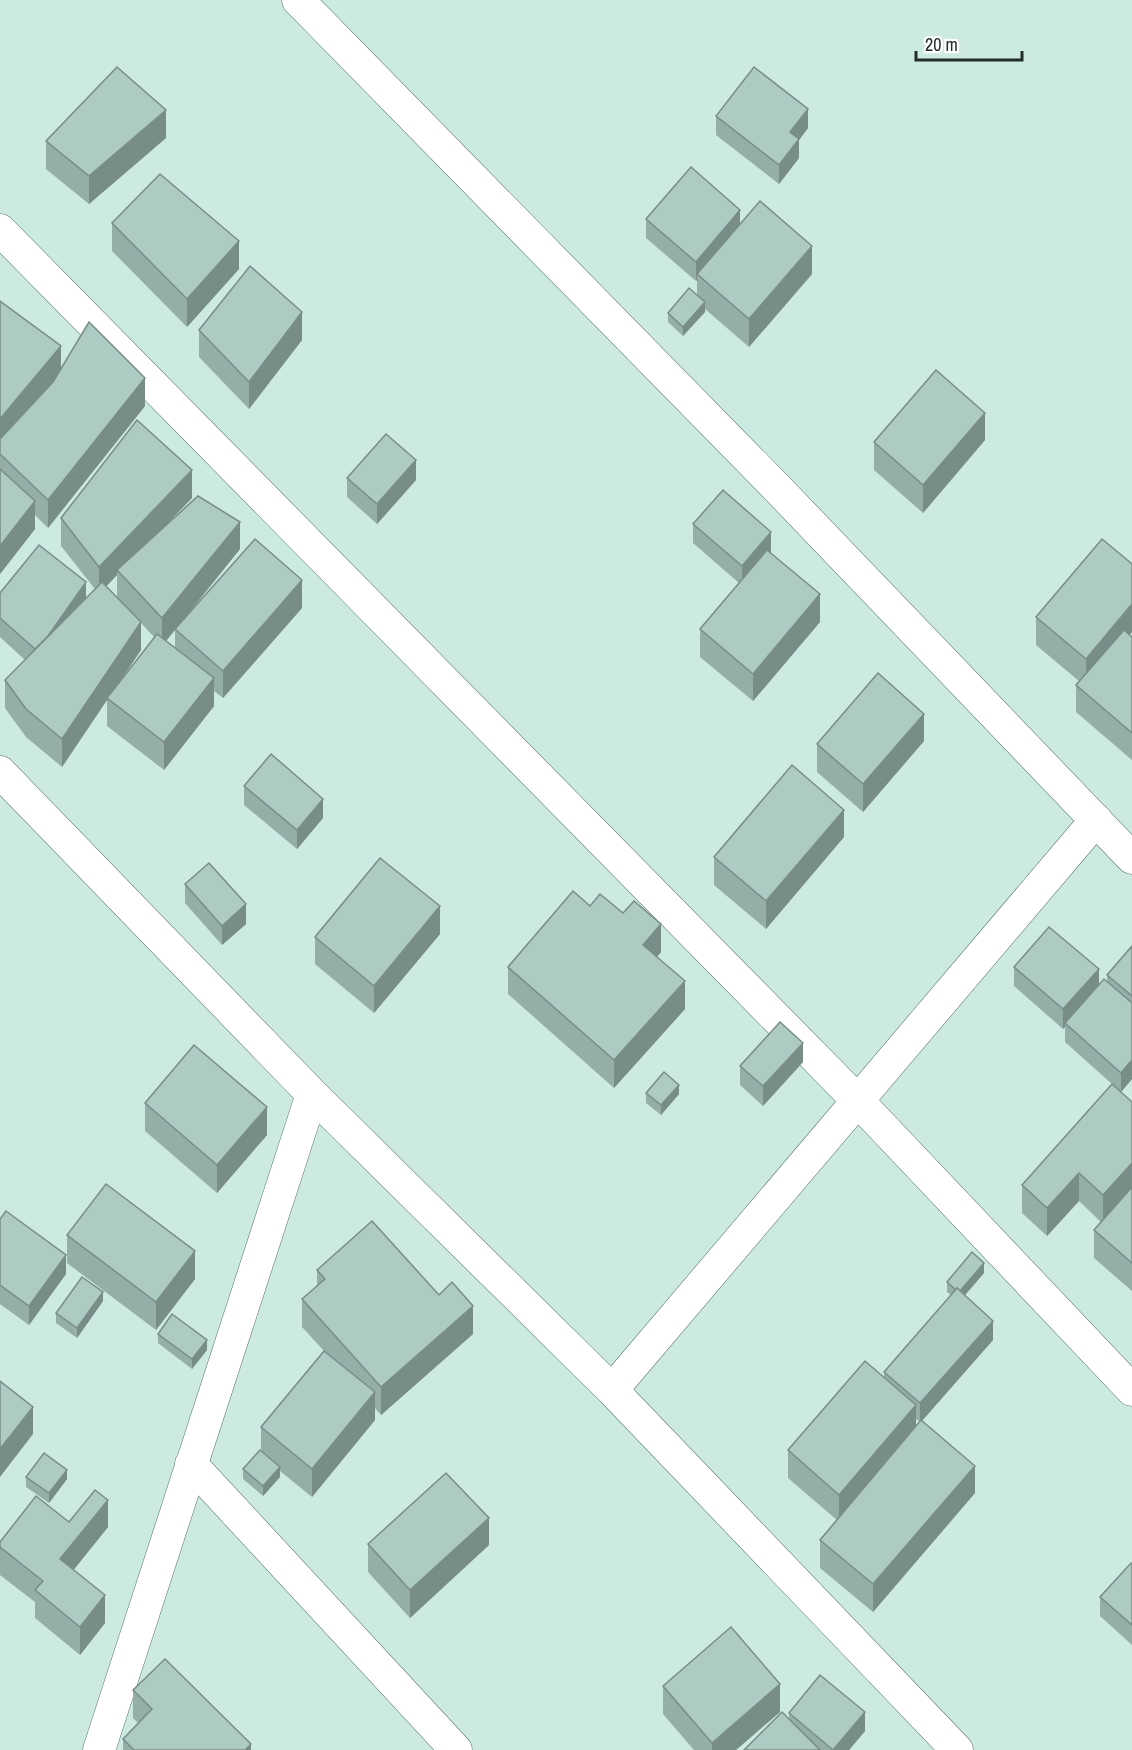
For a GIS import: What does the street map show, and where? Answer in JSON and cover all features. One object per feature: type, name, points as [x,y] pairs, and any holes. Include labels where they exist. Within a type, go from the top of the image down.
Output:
[{"type":"street","points":[[298,0],[778,489],[1132,858]]},
{"type":"street","points":[[0,230],[858,1101],[1132,1390]]},
{"type":"street","points":[[0,772],[312,1094],[612,1390],[957,1750]]},
{"type":"street","points":[[612,1390],[1096,820]]},
{"type":"street","points":[[99,1750],[312,1094]]},
{"type":"street","points":[[191,1464],[456,1750]]},
{"type":"building","points":[[117,67],[166,110],[89,176],[46,141]]},
{"type":"building","points":[[754,67],[808,109],[790,132],[799,139],[779,165],[716,116]]},
{"type":"building","points":[[691,167],[740,210],[696,262],[646,219]]},
{"type":"building","points":[[160,174],[239,241],[187,299],[112,223]]},
{"type":"building","points":[[760,201],[812,246],[749,319],[697,274]]},
{"type":"building","points":[[250,266],[302,312],[249,382],[199,330]]},
{"type":"building","points":[[689,288],[705,302],[683,327],[668,313]]},
{"type":"building","points":[[0,301],[61,346],[0,419]]},
{"type":"building","points":[[89,322],[145,378],[48,500],[0,454],[0,439],[53,382]]},
{"type":"building","points":[[936,370],[985,413],[923,485],[874,442]]},
{"type":"building","points":[[137,420],[192,470],[99,567],[61,518]]},
{"type":"building","points":[[386,434],[416,460],[377,504],[347,478]]},
{"type":"building","points":[[0,469],[35,501],[0,546]]},
{"type":"building","points":[[723,490],[771,532],[742,566],[693,524]]},
{"type":"building","points":[[198,496],[240,522],[162,618],[117,570]]},
{"type":"building","points":[[255,539],[302,580],[223,671],[175,629]]},
{"type":"building","points":[[1102,539],[1132,564],[1132,604],[1086,659],[1036,617]]},
{"type":"building","points":[[39,545],[86,582],[48,636],[35,649],[0,618],[0,593]]},
{"type":"building","points":[[767,550],[820,594],[753,674],[700,629]]},
{"type":"building","points":[[102,582],[141,622],[62,739],[26,709],[5,680]]},
{"type":"building","points":[[1124,630],[1132,637],[1132,733],[1076,685]]},
{"type":"building","points":[[157,634],[214,678],[164,742],[107,698]]},
{"type":"building","points":[[878,673],[924,714],[863,784],[817,744]]},
{"type":"building","points":[[271,754],[323,799],[297,830],[244,786]]},
{"type":"building","points":[[792,765],[844,810],[766,901],[714,857]]},
{"type":"building","points":[[380,858],[440,906],[374,986],[315,937]]},
{"type":"building","points":[[209,863],[246,904],[222,926],[185,884]]},
{"type":"building","points":[[573,891],[590,906],[600,894],[623,913],[634,901],[661,924],[643,945],[685,981],[614,1060],[508,967]]},
{"type":"building","points":[[1049,927],[1099,969],[1063,1009],[1014,967]]},
{"type":"building","points":[[1132,946],[1132,996],[1107,975]]},
{"type":"building","points":[[1104,979],[1132,1003],[1132,1060],[1121,1073],[1065,1023]]},
{"type":"building","points":[[780,1022],[803,1043],[763,1086],[740,1066]]},
{"type":"building","points":[[194,1045],[267,1107],[217,1165],[145,1103]]},
{"type":"building","points":[[664,1072],[679,1085],[661,1105],[646,1093]]},
{"type":"building","points":[[1112,1084],[1132,1102],[1132,1163],[1103,1195],[1079,1173],[1047,1208],[1022,1185]]},
{"type":"building","points":[[106,1184],[195,1251],[156,1302],[67,1235]]},
{"type":"building","points":[[1132,1187],[1132,1263],[1094,1230]]},
{"type":"building","points":[[6,1211],[66,1255],[29,1306],[0,1285],[0,1219]]},
{"type":"building","points":[[372,1221],[439,1295],[452,1282],[473,1306],[381,1387],[302,1299],[325,1279],[317,1270]]},
{"type":"building","points":[[972,1252],[984,1263],[960,1291],[957,1288],[956,1290],[947,1282]]},
{"type":"building","points":[[82,1277],[103,1292],[77,1328],[56,1313]]},
{"type":"building","points":[[957,1288],[993,1321],[920,1403],[884,1372]]},
{"type":"building","points":[[172,1314],[207,1340],[192,1359],[158,1334]]},
{"type":"building","points":[[324,1351],[375,1392],[312,1469],[261,1427]]},
{"type":"building","points":[[865,1361],[916,1405],[839,1495],[788,1450]]},
{"type":"building","points":[[0,1381],[33,1407],[0,1449]]},
{"type":"building","points":[[921,1420],[975,1466],[873,1584],[820,1540]]},
{"type":"building","points":[[260,1450],[280,1467],[263,1486],[243,1469]]},
{"type":"building","points":[[44,1453],[67,1470],[49,1493],[26,1477]]},
{"type":"building","points":[[446,1473],[489,1518],[410,1590],[368,1544]]},
{"type":"building","points":[[95,1490],[108,1500],[60,1559],[105,1595],[80,1627],[35,1590],[43,1581],[0,1547],[0,1542],[36,1496],[69,1522]]},
{"type":"building","points":[[1132,1564],[1132,1625],[1100,1597]]},
{"type":"building","points":[[731,1627],[780,1684],[712,1743],[663,1686]]},
{"type":"building","points":[[165,1659],[251,1744],[245,1750],[134,1750],[123,1739],[152,1709],[133,1690]]},
{"type":"building","points":[[820,1675],[865,1712],[833,1750],[789,1713]]},
{"type":"building","points":[[782,1712],[820,1750],[744,1750]]}]
